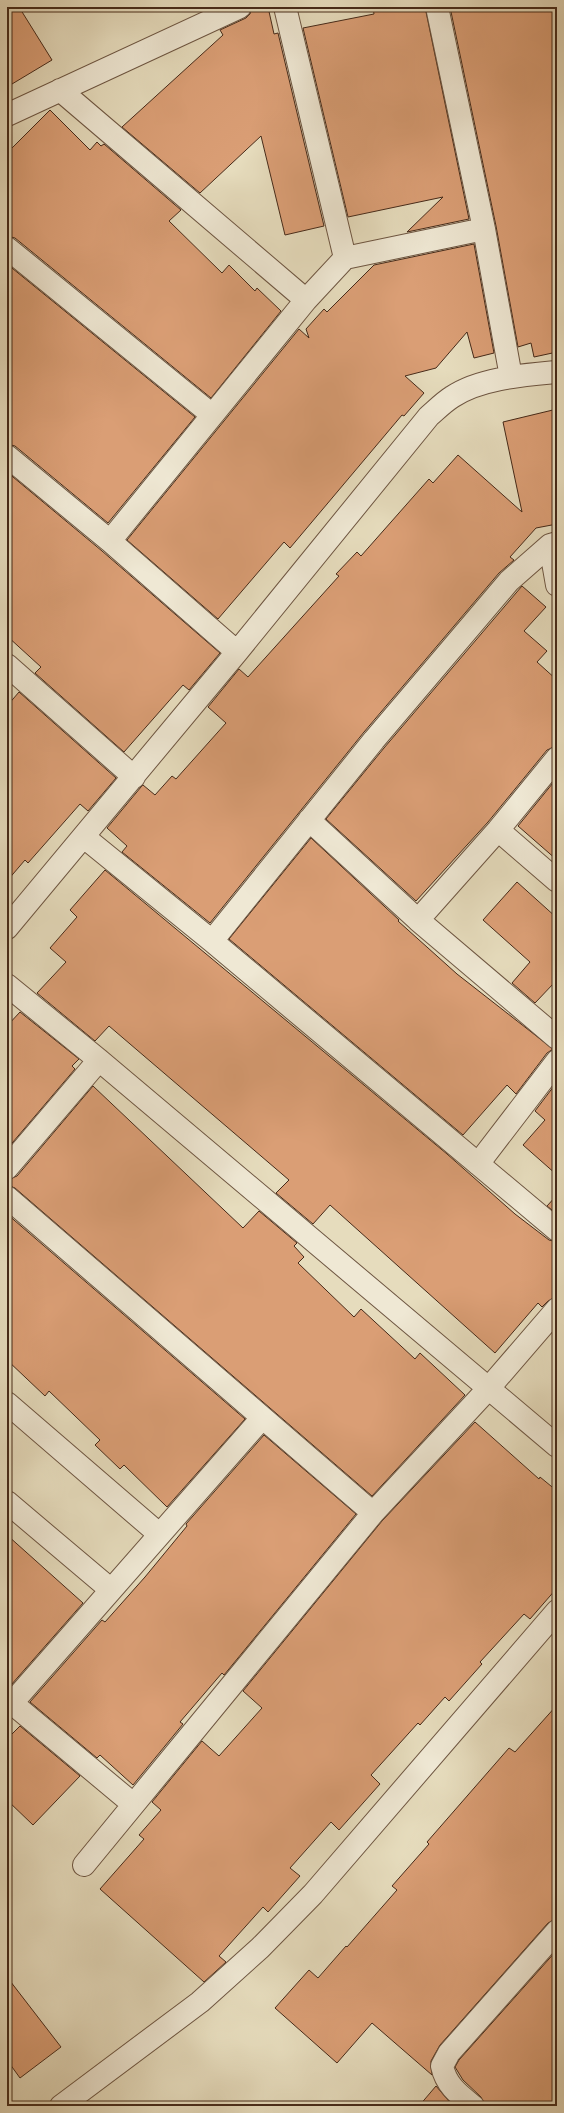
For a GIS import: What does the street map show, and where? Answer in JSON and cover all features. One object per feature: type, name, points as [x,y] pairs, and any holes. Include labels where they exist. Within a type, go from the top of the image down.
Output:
[{"type":"street","points":[[7,116],[240,7]]},
{"type":"street","points":[[285,7],[346,258]]},
{"type":"street","points":[[436,7],[484,229],[511,377]]},
{"type":"street","points":[[60,90],[306,300]]},
{"type":"street","points":[[110,541],[211,414],[306,300],[346,258],[484,229]]},
{"type":"street","points":[[7,248],[211,414]]},
{"type":"street","points":[[7,928],[237,652],[428,416],[453,396],[472,387],[511,377],[557,372]]},
{"type":"street","points":[[7,456],[110,541],[237,652]]},
{"type":"street","points":[[554,544],[557,585]]},
{"type":"street","points":[[212,940],[374,740],[509,581],[554,544]]},
{"type":"street","points":[[9,670],[134,777]]},
{"type":"street","points":[[418,920],[498,830],[557,758]]},
{"type":"street","points":[[309,820],[418,920],[557,1038]]},
{"type":"street","points":[[498,830],[557,881]]},
{"type":"street","points":[[84,837],[212,940],[557,1230]]},
{"type":"street","points":[[7,985],[99,1060],[557,1446]]},
{"type":"street","points":[[7,1168],[99,1060]]},
{"type":"street","points":[[478,1164],[557,1061]]},
{"type":"street","points":[[7,1197],[373,1513]]},
{"type":"street","points":[[84,1865],[373,1513],[488,1388],[557,1309]]},
{"type":"street","points":[[7,1403],[158,1534]]},
{"type":"street","points":[[133,1804],[9,1701],[262,1418]]},
{"type":"street","points":[[7,1502],[110,1589]]},
{"type":"street","points":[[61,2106],[200,2002],[260,1948],[313,1894],[557,1611]]},
{"type":"street","points":[[473,2106],[453,2090],[444,2078],[442,2066],[449,2053],[557,1931]]},
{"type":"building","points":[[7,7],[19,7],[52,60],[7,87]]},
{"type":"building","points":[[252,7],[268,7],[274,34],[278,33],[324,226],[285,235],[261,136],[200,193],[122,127],[223,35],[220,30],[246,18],[250,14]]},
{"type":"building","points":[[373,7],[425,7],[469,219],[407,232],[443,197],[348,217],[303,28],[374,14]]},
{"type":"building","points":[[450,7],[557,7],[557,352],[534,357],[531,343],[518,347],[496,226]]},
{"type":"building","points":[[50,110],[90,150],[97,142],[101,146],[104,144],[181,210],[169,221],[222,273],[229,265],[255,291],[257,288],[281,311],[211,398],[15,238],[7,236],[7,153]]},
{"type":"building","points":[[474,244],[494,353],[474,358],[467,332],[436,368],[405,376],[424,393],[404,416],[402,415],[290,548],[284,542],[218,619],[127,540],[299,329],[309,338],[306,329],[324,309],[327,312],[374,265]]},
{"type":"building","points":[[7,264],[195,417],[108,523],[15,446],[7,444]]},
{"type":"building","points":[[557,409],[557,524],[536,528],[510,557],[514,560],[499,573],[364,732],[210,923],[122,852],[127,846],[107,828],[143,785],[155,795],[172,776],[176,779],[226,723],[208,707],[239,669],[248,677],[339,576],[336,574],[357,552],[361,556],[429,479],[433,483],[458,455],[522,512],[503,422]]},
{"type":"building","points":[[7,472],[102,551],[220,653],[189,690],[183,685],[124,752],[35,673],[41,667],[7,636]]},
{"type":"building","points":[[522,586],[546,607],[524,631],[547,651],[537,662],[557,680],[557,746],[547,750],[488,822],[416,901],[326,819],[384,748]]},
{"type":"building","points":[[19,692],[116,778],[88,811],[80,804],[28,863],[25,860],[7,881],[7,706]]},
{"type":"building","points":[[557,778],[557,860],[518,826]]},
{"type":"building","points":[[311,838],[399,920],[398,921],[457,974],[553,1049],[547,1053],[516,1094],[507,1085],[463,1135],[229,939]]},
{"type":"building","points":[[105,870],[447,1154],[515,1214],[549,1240],[557,1242],[557,1297],[548,1301],[542,1307],[538,1303],[495,1353],[330,1205],[313,1224],[276,1193],[289,1180],[109,1026],[95,1041],[37,993],[66,962],[50,948],[77,917],[70,910]]},
{"type":"building","points":[[517,882],[557,918],[557,985],[554,983],[535,1003],[512,983],[530,962],[483,920]]},
{"type":"building","points":[[20,1012],[79,1059],[72,1066],[75,1069],[7,1149],[7,1026]]},
{"type":"building","points":[[557,1082],[557,1175],[523,1145],[545,1120],[535,1111]]},
{"type":"building","points":[[93,1086],[243,1228],[259,1211],[297,1243],[294,1246],[304,1257],[298,1263],[354,1317],[361,1309],[415,1359],[420,1353],[465,1395],[372,1496],[15,1188],[7,1185],[7,1180],[17,1176]]},
{"type":"building","points":[[557,1195],[557,1214],[547,1206]]},
{"type":"building","points":[[7,1214],[245,1419],[167,1507],[124,1465],[120,1469],[95,1445],[100,1440],[49,1391],[45,1396],[7,1360]]},
{"type":"building","points":[[475,1422],[539,1479],[540,1477],[557,1491],[557,1588],[530,1619],[524,1614],[480,1662],[482,1664],[449,1701],[445,1697],[420,1725],[418,1723],[371,1775],[380,1784],[339,1830],[331,1822],[290,1868],[300,1876],[268,1912],[263,1907],[219,1956],[226,1962],[204,1982],[100,1889],[144,1839],[139,1835],[161,1810],[152,1802],[202,1741],[219,1756],[262,1708],[243,1691],[382,1521]]},
{"type":"building","points":[[264,1435],[356,1514],[224,1675],[222,1673],[180,1722],[183,1724],[133,1785],[100,1755],[97,1758],[30,1702],[102,1620],[105,1622],[145,1577],[187,1526],[186,1524]]},
{"type":"building","points":[[7,1535],[83,1603],[11,1685],[7,1682]]},
{"type":"building","points":[[557,1705],[557,1919],[548,1923],[440,2045],[431,2061],[432,2075],[372,2023],[337,2063],[275,2008],[309,1970],[318,1978],[346,1946],[347,1947],[397,1890],[392,1886],[429,1844],[427,1842],[509,1748],[515,1752]]},
{"type":"building","points":[[20,1726],[80,1776],[33,1825],[7,1800],[7,1739]]},
{"type":"building","points":[[557,1950],[557,2106],[485,2106],[481,2097],[463,2080],[455,2067],[459,2060]]},
{"type":"building","points":[[7,1977],[61,2047],[20,2078],[7,2060]]},
{"type":"building","points":[[436,2086],[453,2106],[419,2106]]}]
